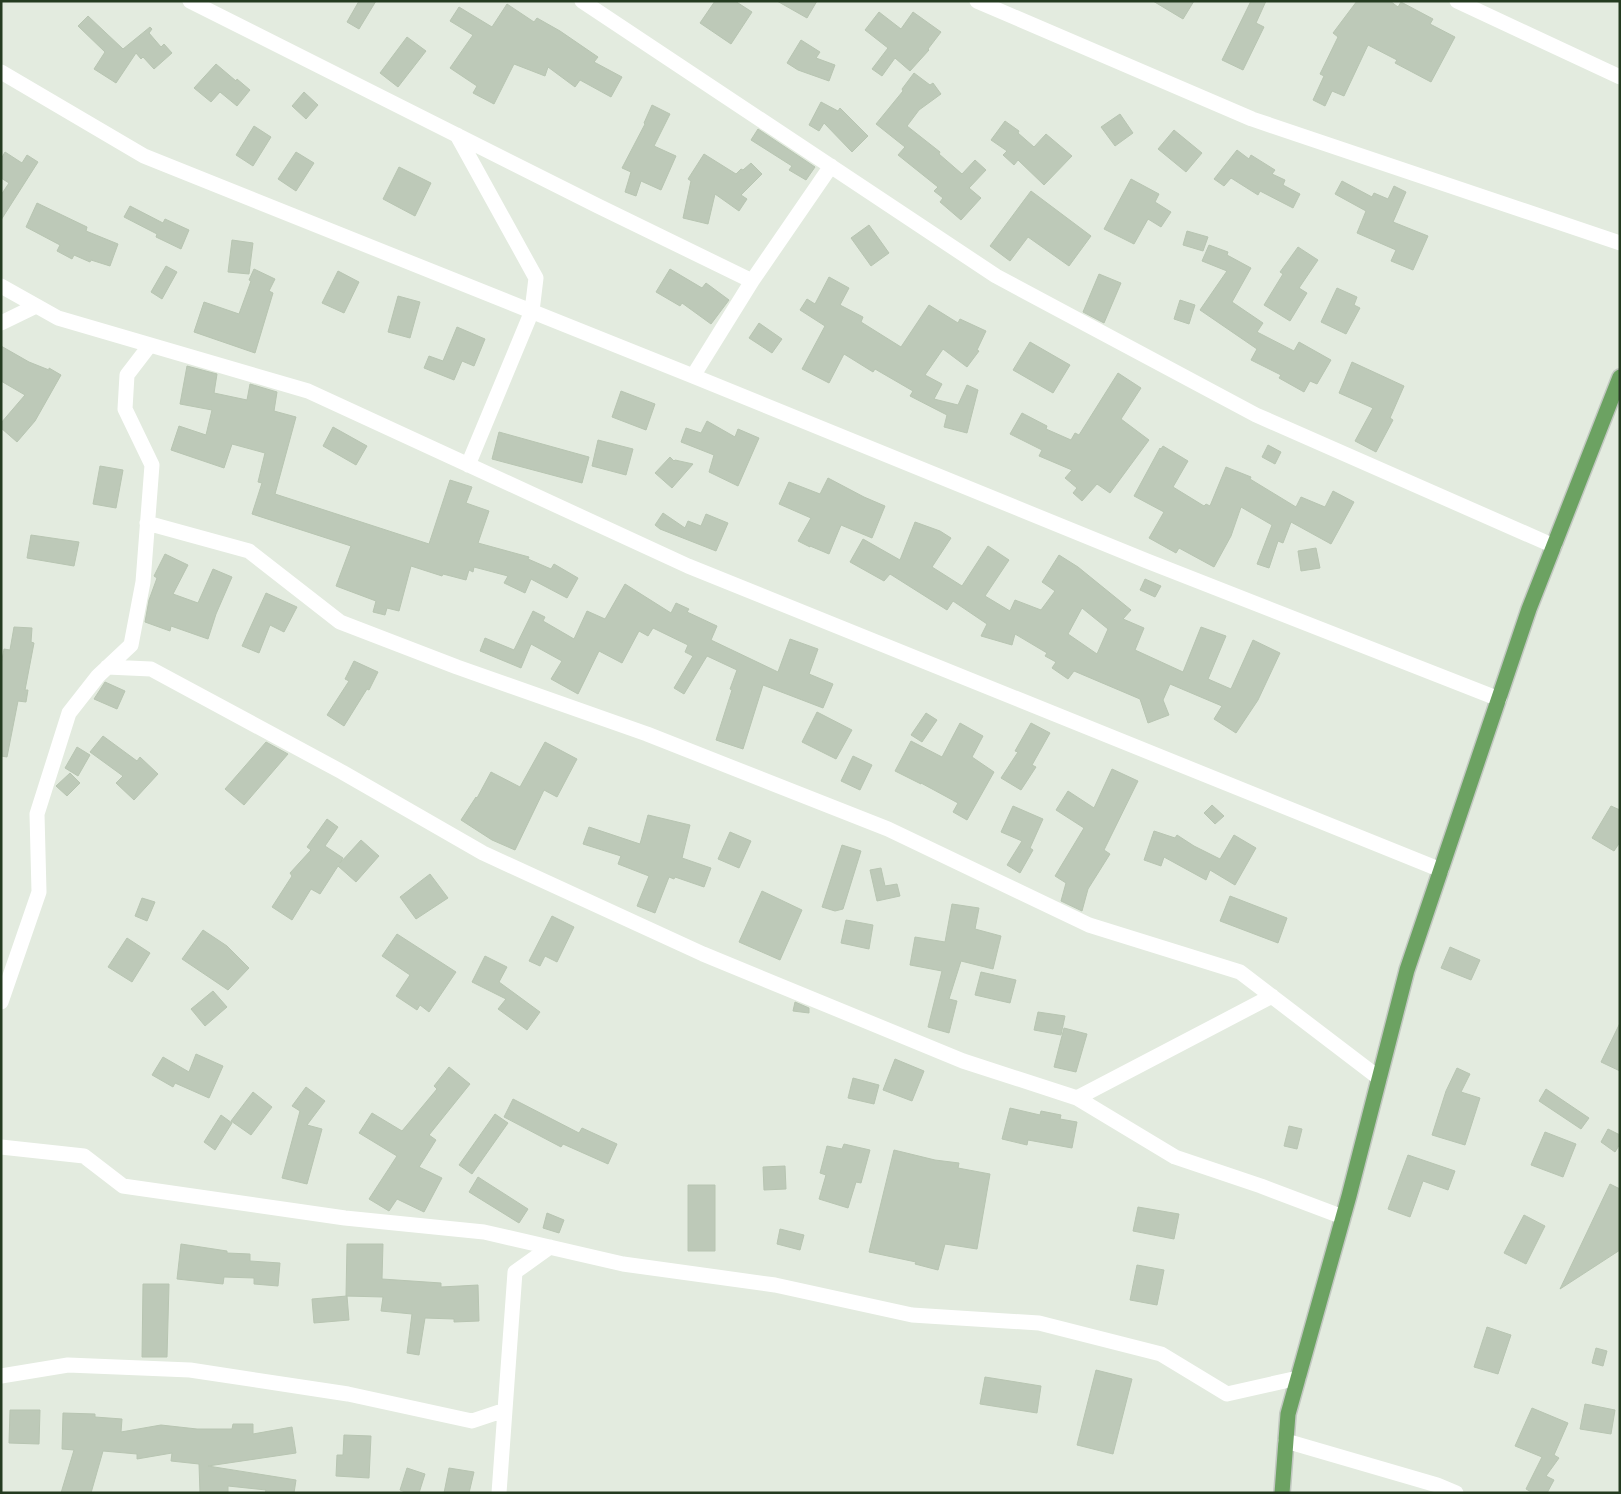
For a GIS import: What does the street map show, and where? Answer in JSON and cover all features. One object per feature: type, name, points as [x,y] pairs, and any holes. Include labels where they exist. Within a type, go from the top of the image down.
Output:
[{"type":"main road","points":[[1282,1493],[1288,1414],[1343,1217],[1407,970],[1529,609],[1620,376]]},
{"type":"street","points":[[190,1],[752,280]]},
{"type":"street","points":[[582,1],[996,276],[1256,415],[1554,546]]},
{"type":"street","points":[[977,1],[1252,120],[1620,243]]},
{"type":"street","points":[[1457,1],[1620,77]]},
{"type":"street","points":[[1,72],[144,156],[693,376],[1147,561],[1499,699]]},
{"type":"street","points":[[457,135],[536,278],[532,311],[468,465]]},
{"type":"street","points":[[693,376],[752,280],[831,166]]},
{"type":"street","points":[[1,286],[58,318],[308,391],[688,566],[1441,870]]},
{"type":"street","points":[[1,323],[36,306]]},
{"type":"street","points":[[1,1002],[39,892],[37,814],[69,713],[98,676],[131,645],[142,582],[152,465],[125,409],[127,375],[150,345]]},
{"type":"street","points":[[147,523],[249,552],[340,622],[457,667],[647,734],[879,825],[1089,925],[1240,972],[1379,1078]]},
{"type":"street","points":[[108,667],[151,669],[342,772],[483,853],[703,954],[963,1061],[1076,1098],[1174,1157],[1261,1186],[1343,1217]]},
{"type":"street","points":[[1076,1098],[1272,996]]},
{"type":"street","points":[[1,1147],[84,1156],[123,1186],[345,1218],[484,1232],[624,1264],[775,1284],[912,1315],[1039,1323],[1161,1354],[1227,1394],[1298,1378]]},
{"type":"street","points":[[499,1493],[515,1272],[550,1247]]},
{"type":"street","points":[[1,1376],[68,1365],[190,1370],[348,1394],[472,1421],[505,1410]]},
{"type":"street","points":[[1286,1441],[1437,1484],[1456,1493]]},
{"type":"building","points":[[359,1],[376,1],[359,29],[347,22]]},
{"type":"building","points":[[715,1],[735,1],[752,12],[731,44],[700,23]]},
{"type":"building","points":[[777,1],[817,1],[807,18]]},
{"type":"building","points":[[1153,1],[1194,1],[1183,19]]},
{"type":"building","points":[[1251,1],[1266,1],[1256,23],[1264,27],[1243,70],[1222,60]]},
{"type":"building","points":[[1357,1],[1390,1],[1398,7],[1401,2],[1433,19],[1430,24],[1455,37],[1431,82],[1395,63],[1397,60],[1368,45],[1344,96],[1332,91],[1325,106],[1313,100],[1324,76],[1320,74],[1338,37],[1333,33]]},
{"type":"building","points":[[507,4],[534,22],[537,18],[560,31],[598,57],[594,62],[622,77],[611,97],[580,80],[575,87],[548,67],[545,76],[514,64],[494,104],[473,93],[477,86],[450,68],[473,35],[450,21],[459,7],[492,27]]},
{"type":"building","points":[[879,12],[901,29],[913,12],[941,32],[929,50],[910,71],[895,58],[882,76],[872,69],[888,48],[865,30]]},
{"type":"building","points":[[88,16],[123,49],[150,27],[152,29],[149,33],[161,47],[164,44],[172,53],[154,69],[143,57],[141,59],[136,53],[116,83],[94,69],[105,52],[78,26]]},
{"type":"building","points":[[407,37],[426,51],[398,87],[380,73]]},
{"type":"building","points":[[801,40],[820,52],[816,58],[835,65],[829,81],[798,70],[787,63]]},
{"type":"building","points":[[216,64],[250,90],[237,106],[220,92],[211,102],[194,88]]},
{"type":"building","points":[[914,73],[930,85],[933,83],[941,94],[919,110],[907,126],[940,152],[939,154],[962,174],[975,160],[986,170],[969,188],[981,198],[961,220],[940,202],[943,198],[934,191],[938,187],[898,155],[905,147],[876,124],[903,91],[902,89]]},
{"type":"building","points":[[304,92],[318,105],[306,119],[292,106]]},
{"type":"building","points":[[821,102],[838,111],[840,108],[868,136],[852,152],[824,123],[819,131],[809,125]]},
{"type":"building","points":[[652,105],[670,114],[654,146],[676,156],[661,190],[641,181],[636,196],[625,192],[631,172],[622,168],[645,124]]},
{"type":"building","points":[[1120,114],[1133,133],[1115,146],[1101,127]]},
{"type":"building","points":[[1005,121],[1019,131],[1018,133],[1034,147],[1046,134],[1072,156],[1044,185],[1018,160],[1014,165],[1003,155],[1007,151],[991,140]]},
{"type":"building","points":[[254,126],[271,137],[253,166],[236,155]]},
{"type":"building","points":[[758,129],[815,167],[806,180],[789,170],[792,166],[751,140]]},
{"type":"building","points":[[1174,130],[1202,153],[1186,172],[1158,149]]},
{"type":"building","points":[[1237,150],[1249,159],[1251,155],[1275,170],[1272,174],[1285,180],[1283,185],[1300,194],[1293,208],[1260,191],[1258,195],[1231,178],[1224,186],[1214,179]]},
{"type":"building","points":[[5,152],[22,163],[27,155],[38,162],[1,220],[1,195],[9,183],[1,178],[1,159]]},
{"type":"building","points":[[296,152],[314,163],[296,191],[278,179]]},
{"type":"building","points":[[704,154],[736,174],[751,163],[762,174],[741,195],[747,199],[739,211],[715,194],[708,224],[683,218],[691,181],[688,179]]},
{"type":"building","points":[[399,167],[431,183],[415,216],[383,199]]},
{"type":"building","points":[[1131,179],[1159,194],[1155,202],[1171,212],[1161,227],[1148,219],[1134,244],[1104,229]]},
{"type":"building","points":[[1342,181],[1372,197],[1374,193],[1388,199],[1394,186],[1406,192],[1393,222],[1428,236],[1413,270],[1391,261],[1396,250],[1357,233],[1366,211],[1335,194]]},
{"type":"building","points":[[1031,191],[1091,236],[1069,266],[1028,237],[1010,261],[990,246]]},
{"type":"building","points":[[37,203],[87,227],[86,231],[118,244],[110,266],[91,260],[90,262],[74,255],[72,259],[57,251],[60,245],[26,227]]},
{"type":"building","points":[[130,206],[163,223],[165,219],[189,230],[181,249],[156,237],[157,234],[124,217]]},
{"type":"building","points":[[869,225],[889,253],[871,266],[851,238]]},
{"type":"building","points":[[1187,231],[1208,237],[1203,251],[1183,245]]},
{"type":"building","points":[[232,240],[253,243],[249,274],[228,272]]},
{"type":"building","points":[[1209,245],[1228,252],[1227,255],[1251,268],[1232,302],[1263,323],[1257,332],[1294,351],[1299,342],[1331,360],[1317,384],[1310,381],[1304,392],[1279,378],[1281,375],[1251,360],[1257,349],[1200,310],[1227,271],[1202,261]]},
{"type":"building","points":[[1298,247],[1318,260],[1299,288],[1307,293],[1290,321],[1264,305],[1283,274],[1280,272]]},
{"type":"building","points":[[166,266],[177,272],[162,299],[151,292]]},
{"type":"building","points":[[254,269],[275,279],[269,291],[273,293],[255,353],[194,332],[204,302],[239,314]]},
{"type":"building","points":[[670,269],[702,288],[706,283],[729,300],[711,324],[682,303],[680,306],[656,292]]},
{"type":"building","points":[[338,271],[359,282],[344,313],[322,303]]},
{"type":"building","points":[[1099,274],[1121,283],[1104,323],[1083,312]]},
{"type":"building","points":[[829,277],[849,288],[840,305],[863,317],[861,322],[901,347],[929,305],[958,323],[960,319],[986,331],[977,350],[979,351],[967,367],[943,349],[925,375],[942,384],[934,399],[958,405],[967,385],[978,390],[967,433],[944,427],[947,415],[910,396],[913,391],[875,369],[873,372],[844,354],[829,383],[802,369],[825,326],[800,310],[807,299],[815,304]]},
{"type":"building","points":[[1337,288],[1357,297],[1354,305],[1360,308],[1346,334],[1321,322]]},
{"type":"building","points":[[398,296],[420,302],[410,338],[388,332]]},
{"type":"building","points":[[1180,300],[1195,305],[1189,324],[1174,319]]},
{"type":"building","points":[[759,323],[782,339],[772,353],[749,338]]},
{"type":"building","points":[[457,327],[485,339],[474,366],[462,361],[454,380],[424,368],[429,356],[443,361]]},
{"type":"building","points":[[1030,342],[1070,365],[1053,393],[1013,370]]},
{"type":"building","points":[[1,346],[29,362],[49,370],[49,368],[61,375],[35,421],[17,442],[1,428],[1,423],[25,395],[1,381]]},
{"type":"building","points":[[1352,362],[1404,386],[1390,418],[1393,420],[1376,452],[1355,441],[1373,408],[1339,393]]},
{"type":"building","points":[[187,366],[217,374],[214,393],[247,400],[250,384],[277,392],[274,411],[296,417],[275,494],[429,544],[450,480],[472,487],[466,503],[489,511],[478,543],[529,557],[528,559],[551,569],[554,564],[578,578],[567,598],[531,579],[525,593],[504,583],[508,576],[474,567],[473,572],[469,570],[466,580],[443,574],[442,576],[411,566],[399,611],[387,608],[385,615],[373,612],[376,601],[336,586],[351,546],[252,514],[262,483],[258,482],[265,453],[232,444],[224,468],[171,450],[179,426],[206,435],[212,410],[180,404]]},
{"type":"building","points":[[1118,373],[1141,388],[1121,419],[1149,440],[1110,493],[1097,484],[1082,501],[1073,493],[1077,488],[1065,478],[1072,470],[1039,456],[1042,450],[1010,434],[1022,413],[1047,426],[1046,429],[1071,440],[1075,433],[1079,435]]},
{"type":"building","points":[[621,391],[655,404],[646,430],[612,417]]},
{"type":"building","points":[[707,421],[735,437],[738,429],[759,438],[738,486],[709,472],[714,455],[681,442],[686,428],[701,433]]},
{"type":"building","points":[[333,427],[367,446],[356,465],[323,446]]},
{"type":"building","points":[[499,432],[589,457],[582,483],[492,459]]},
{"type":"building","points":[[598,440],[633,449],[626,475],[592,466]]},
{"type":"building","points":[[1268,445],[1281,452],[1275,464],[1262,457]]},
{"type":"building","points":[[1163,446],[1188,461],[1173,487],[1204,506],[1206,504],[1210,506],[1226,467],[1251,477],[1250,479],[1296,507],[1301,497],[1325,507],[1333,491],[1354,502],[1331,544],[1291,522],[1283,543],[1278,541],[1269,568],[1257,564],[1272,525],[1241,507],[1231,536],[1214,567],[1179,548],[1176,553],[1149,538],[1164,512],[1134,496],[1160,448]]},
{"type":"building","points":[[670,457],[674,461],[693,464],[672,488],[655,473]]},
{"type":"building","points":[[100,466],[123,470],[116,508],[93,504]]},
{"type":"building","points":[[828,478],[885,506],[872,538],[841,525],[829,554],[798,541],[811,518],[779,504],[789,482],[820,494]]},
{"type":"building","points":[[663,513],[685,528],[688,521],[701,526],[706,514],[728,523],[716,551],[660,529],[655,525]]},
{"type":"building","points":[[915,522],[940,531],[951,538],[932,567],[962,586],[988,546],[1009,560],[985,596],[1010,611],[1015,600],[1041,610],[1055,591],[1042,582],[1059,555],[1078,567],[1131,610],[1123,619],[1144,628],[1135,650],[1183,672],[1201,627],[1226,636],[1208,679],[1231,689],[1253,640],[1280,653],[1258,700],[1236,733],[1214,719],[1222,706],[1170,684],[1163,700],[1169,715],[1148,723],[1140,699],[1074,671],[1068,679],[1052,668],[1056,662],[1045,656],[1047,653],[1015,634],[1012,645],[981,636],[987,624],[953,601],[947,610],[890,574],[884,581],[850,562],[863,539],[900,560]],"holes":[[[1082,608],[1108,629],[1097,654],[1068,634]]]},
{"type":"building","points":[[31,535],[79,542],[74,566],[27,558]]},
{"type":"building","points":[[1316,548],[1320,568],[1301,571],[1298,551]]},
{"type":"building","points":[[165,554],[188,565],[173,594],[198,603],[213,569],[232,577],[216,614],[208,639],[171,626],[170,631],[145,622],[149,600],[157,578],[154,576]]},
{"type":"building","points":[[1145,579],[1161,586],[1155,597],[1140,590]]},
{"type":"building","points":[[625,584],[671,613],[676,603],[689,609],[687,612],[717,626],[711,640],[778,672],[790,639],[818,649],[809,674],[833,684],[823,708],[763,685],[743,749],[716,740],[737,670],[707,656],[684,694],[674,688],[693,656],[685,652],[688,645],[653,628],[648,636],[639,631],[622,663],[599,651],[578,694],[551,679],[562,661],[531,644],[521,668],[480,651],[485,638],[514,650],[533,611],[545,617],[543,621],[574,639],[587,611],[605,619]]},
{"type":"building","points":[[266,593],[297,607],[284,632],[270,625],[259,653],[242,646]]},
{"type":"building","points":[[14,627],[32,628],[31,642],[34,643],[25,690],[28,690],[26,702],[18,701],[7,757],[1,756],[1,665],[4,649],[10,650]]},
{"type":"building","points":[[354,661],[378,672],[369,690],[367,689],[344,726],[327,715],[349,681],[345,679]]},
{"type":"building","points":[[105,682],[125,691],[117,709],[94,699]]},
{"type":"building","points":[[817,712],[852,730],[836,759],[802,742]]},
{"type":"building","points":[[926,713],[937,720],[922,742],[911,735]]},
{"type":"building","points":[[960,723],[983,736],[972,757],[994,772],[967,820],[953,812],[958,803],[895,771],[911,741],[942,757]]},
{"type":"building","points":[[1031,723],[1050,733],[1032,765],[1036,767],[1021,790],[1001,778],[1018,752],[1015,751]]},
{"type":"building","points":[[103,736],[137,761],[140,757],[158,774],[134,800],[116,783],[123,776],[90,752]]},
{"type":"building","points":[[266,742],[288,754],[244,805],[225,789]]},
{"type":"building","points":[[545,742],[577,759],[557,797],[544,790],[515,850],[492,840],[461,820],[477,798],[491,772],[520,787]]},
{"type":"building","points":[[77,747],[90,755],[78,776],[65,768]]},
{"type":"building","points":[[853,756],[872,765],[860,790],[841,781]]},
{"type":"building","points":[[1112,769],[1138,781],[1104,850],[1110,854],[1088,889],[1082,911],[1061,901],[1066,883],[1055,876],[1084,828],[1056,810],[1068,791],[1094,808]]},
{"type":"building","points":[[70,773],[80,783],[67,796],[56,786]]},
{"type":"building","points":[[1212,805],[1224,816],[1215,824],[1204,813]]},
{"type":"building","points":[[1013,806],[1043,819],[1030,848],[1033,850],[1020,873],[1007,865],[1022,841],[1001,832]]},
{"type":"building","points":[[1611,806],[1620,810],[1620,842],[1614,851],[1592,838]]},
{"type":"building","points":[[648,815],[690,825],[682,858],[711,868],[704,887],[675,877],[674,879],[669,877],[655,913],[637,906],[649,876],[618,864],[621,856],[583,844],[589,827],[640,844]]},
{"type":"building","points":[[327,819],[338,827],[325,846],[343,858],[340,863],[361,840],[379,856],[356,882],[338,866],[320,894],[311,889],[292,920],[272,907],[292,876],[290,873],[311,850],[307,847]]},
{"type":"building","points":[[1154,831],[1175,838],[1177,835],[1220,859],[1234,835],[1256,848],[1235,885],[1210,870],[1206,880],[1164,857],[1161,866],[1144,860]]},
{"type":"building","points":[[730,832],[751,841],[739,868],[718,859]]},
{"type":"building","points":[[842,845],[861,851],[843,909],[835,911],[822,907]]},
{"type":"building","points":[[881,868],[885,886],[897,884],[900,896],[877,901],[870,870]]},
{"type":"building","points":[[430,874],[448,898],[416,919],[400,897]]},
{"type":"building","points":[[762,891],[802,910],[780,960],[739,942]]},
{"type":"building","points":[[1230,896],[1287,918],[1278,943],[1220,921]]},
{"type":"building","points":[[142,898],[155,902],[147,921],[135,916]]},
{"type":"building","points":[[952,904],[979,908],[975,929],[1001,936],[993,969],[961,961],[949,999],[957,1001],[949,1033],[928,1027],[942,971],[910,965],[915,937],[945,942]]},
{"type":"building","points":[[552,916],[574,927],[557,962],[545,956],[540,966],[529,961]]},
{"type":"building","points":[[846,920],[873,925],[869,949],[841,943]]},
{"type":"building","points":[[203,930],[227,946],[249,968],[228,990],[182,959]]},
{"type":"building","points":[[397,934],[456,972],[429,1012],[420,1005],[417,1010],[396,996],[410,975],[382,956]]},
{"type":"building","points":[[127,938],[150,953],[132,982],[108,967]]},
{"type":"building","points":[[1450,947],[1480,960],[1471,980],[1441,968]]},
{"type":"building","points":[[485,956],[507,967],[499,982],[540,1012],[527,1030],[498,1009],[506,999],[472,982]]},
{"type":"building","points":[[981,972],[1016,980],[1010,1003],[975,995]]},
{"type":"building","points":[[213,991],[227,1007],[205,1026],[191,1009]]},
{"type":"building","points":[[795,1002],[809,1008],[809,1013],[793,1011]]},
{"type":"building","points":[[1038,1012],[1065,1016],[1061,1035],[1034,1030]]},
{"type":"building","points":[[1620,1023],[1620,1071],[1601,1062]]},
{"type":"building","points":[[1064,1028],[1087,1034],[1076,1072],[1054,1067]]},
{"type":"building","points":[[196,1054],[223,1066],[209,1098],[175,1083],[173,1087],[152,1075],[163,1057],[189,1072]]},
{"type":"building","points":[[895,1059],[924,1071],[912,1101],[883,1090]]},
{"type":"building","points":[[449,1067],[470,1084],[429,1135],[436,1140],[419,1167],[442,1178],[424,1212],[397,1199],[389,1211],[369,1199],[397,1156],[359,1133],[372,1113],[402,1131],[437,1089],[434,1086]]},
{"type":"building","points":[[1457,1068],[1470,1074],[1461,1092],[1480,1098],[1465,1145],[1432,1135],[1446,1091]]},
{"type":"building","points":[[853,1078],[879,1085],[874,1104],[848,1098]]},
{"type":"building","points":[[306,1087],[325,1101],[307,1125],[322,1129],[307,1184],[282,1178],[300,1111],[292,1106]]},
{"type":"building","points":[[1546,1089],[1589,1118],[1581,1129],[1539,1101]]},
{"type":"building","points":[[253,1092],[272,1107],[251,1135],[231,1121]]},
{"type":"building","points":[[513,1099],[579,1133],[582,1128],[617,1144],[608,1164],[563,1144],[561,1147],[504,1117]]},
{"type":"building","points":[[1010,1108],[1040,1115],[1041,1111],[1061,1115],[1060,1119],[1077,1122],[1072,1148],[1028,1140],[1027,1145],[1002,1139]]},
{"type":"building","points":[[495,1114],[508,1123],[472,1174],[459,1165]]},
{"type":"building","points":[[221,1115],[232,1123],[215,1150],[204,1142]]},
{"type":"building","points":[[1289,1126],[1302,1129],[1297,1149],[1284,1146]]},
{"type":"building","points":[[1608,1129],[1620,1135],[1620,1144],[1615,1152],[1601,1142]]},
{"type":"building","points":[[1545,1132],[1576,1144],[1563,1177],[1531,1165]]},
{"type":"building","points":[[844,1144],[870,1150],[861,1183],[856,1182],[848,1208],[819,1199],[826,1175],[820,1173],[827,1146],[842,1149]]},
{"type":"building","points":[[894,1150],[935,1160],[959,1163],[958,1168],[990,1174],[977,1249],[945,1244],[938,1270],[915,1264],[916,1262],[869,1252]]},
{"type":"building","points":[[1408,1155],[1455,1171],[1448,1190],[1423,1181],[1410,1217],[1388,1209]]},
{"type":"building","points":[[785,1166],[786,1189],[764,1190],[763,1167]]},
{"type":"building","points":[[478,1177],[528,1209],[519,1223],[469,1192]]},
{"type":"building","points":[[1610,1184],[1620,1189],[1620,1250],[1560,1289]]},
{"type":"building","points":[[688,1185],[715,1185],[715,1251],[688,1251]]},
{"type":"building","points":[[1138,1207],[1179,1214],[1174,1239],[1133,1231]]},
{"type":"building","points":[[547,1213],[564,1220],[559,1233],[543,1228]]},
{"type":"building","points":[[1524,1215],[1545,1226],[1526,1264],[1504,1253]]},
{"type":"building","points":[[780,1229],[804,1235],[800,1250],[777,1244]]},
{"type":"building","points":[[181,1244],[227,1251],[227,1253],[250,1254],[250,1261],[280,1263],[278,1286],[254,1284],[254,1278],[224,1277],[223,1284],[177,1279]]},
{"type":"building","points":[[347,1244],[383,1244],[382,1279],[441,1283],[441,1287],[478,1285],[479,1321],[454,1322],[454,1319],[425,1318],[419,1355],[407,1353],[412,1314],[381,1311],[383,1297],[346,1296]]},
{"type":"building","points":[[1137,1265],[1164,1270],[1157,1305],[1130,1300]]},
{"type":"building","points":[[143,1284],[169,1284],[167,1357],[142,1357]]},
{"type":"building","points":[[347,1296],[349,1320],[314,1323],[312,1299]]},
{"type":"building","points":[[1487,1327],[1511,1335],[1498,1374],[1474,1367]]},
{"type":"building","points":[[1596,1348],[1607,1351],[1603,1366],[1592,1363]]},
{"type":"building","points":[[1096,1370],[1132,1379],[1113,1454],[1077,1445]]},
{"type":"building","points":[[985,1377],[1041,1386],[1037,1413],[980,1404]]},
{"type":"building","points":[[1585,1404],[1615,1410],[1611,1434],[1580,1429]]},
{"type":"building","points":[[1532,1408],[1568,1423],[1554,1455],[1559,1458],[1546,1476],[1554,1480],[1547,1493],[1533,1493],[1526,1489],[1542,1457],[1515,1446]]},
{"type":"building","points":[[10,1410],[40,1410],[39,1444],[9,1443]]},
{"type":"building","points":[[63,1413],[95,1414],[95,1417],[122,1419],[121,1432],[161,1425],[197,1429],[232,1429],[233,1424],[253,1424],[253,1434],[292,1427],[296,1453],[208,1466],[296,1480],[294,1493],[265,1493],[266,1490],[228,1486],[228,1493],[200,1493],[199,1464],[171,1461],[172,1453],[137,1459],[137,1454],[103,1451],[91,1493],[61,1493],[74,1450],[62,1449]]},
{"type":"building","points":[[344,1435],[371,1436],[369,1478],[336,1476],[337,1455],[343,1455]]},
{"type":"building","points":[[407,1468],[425,1474],[419,1493],[408,1493],[400,1490]]},
{"type":"building","points":[[449,1468],[474,1472],[469,1493],[444,1493]]}]
